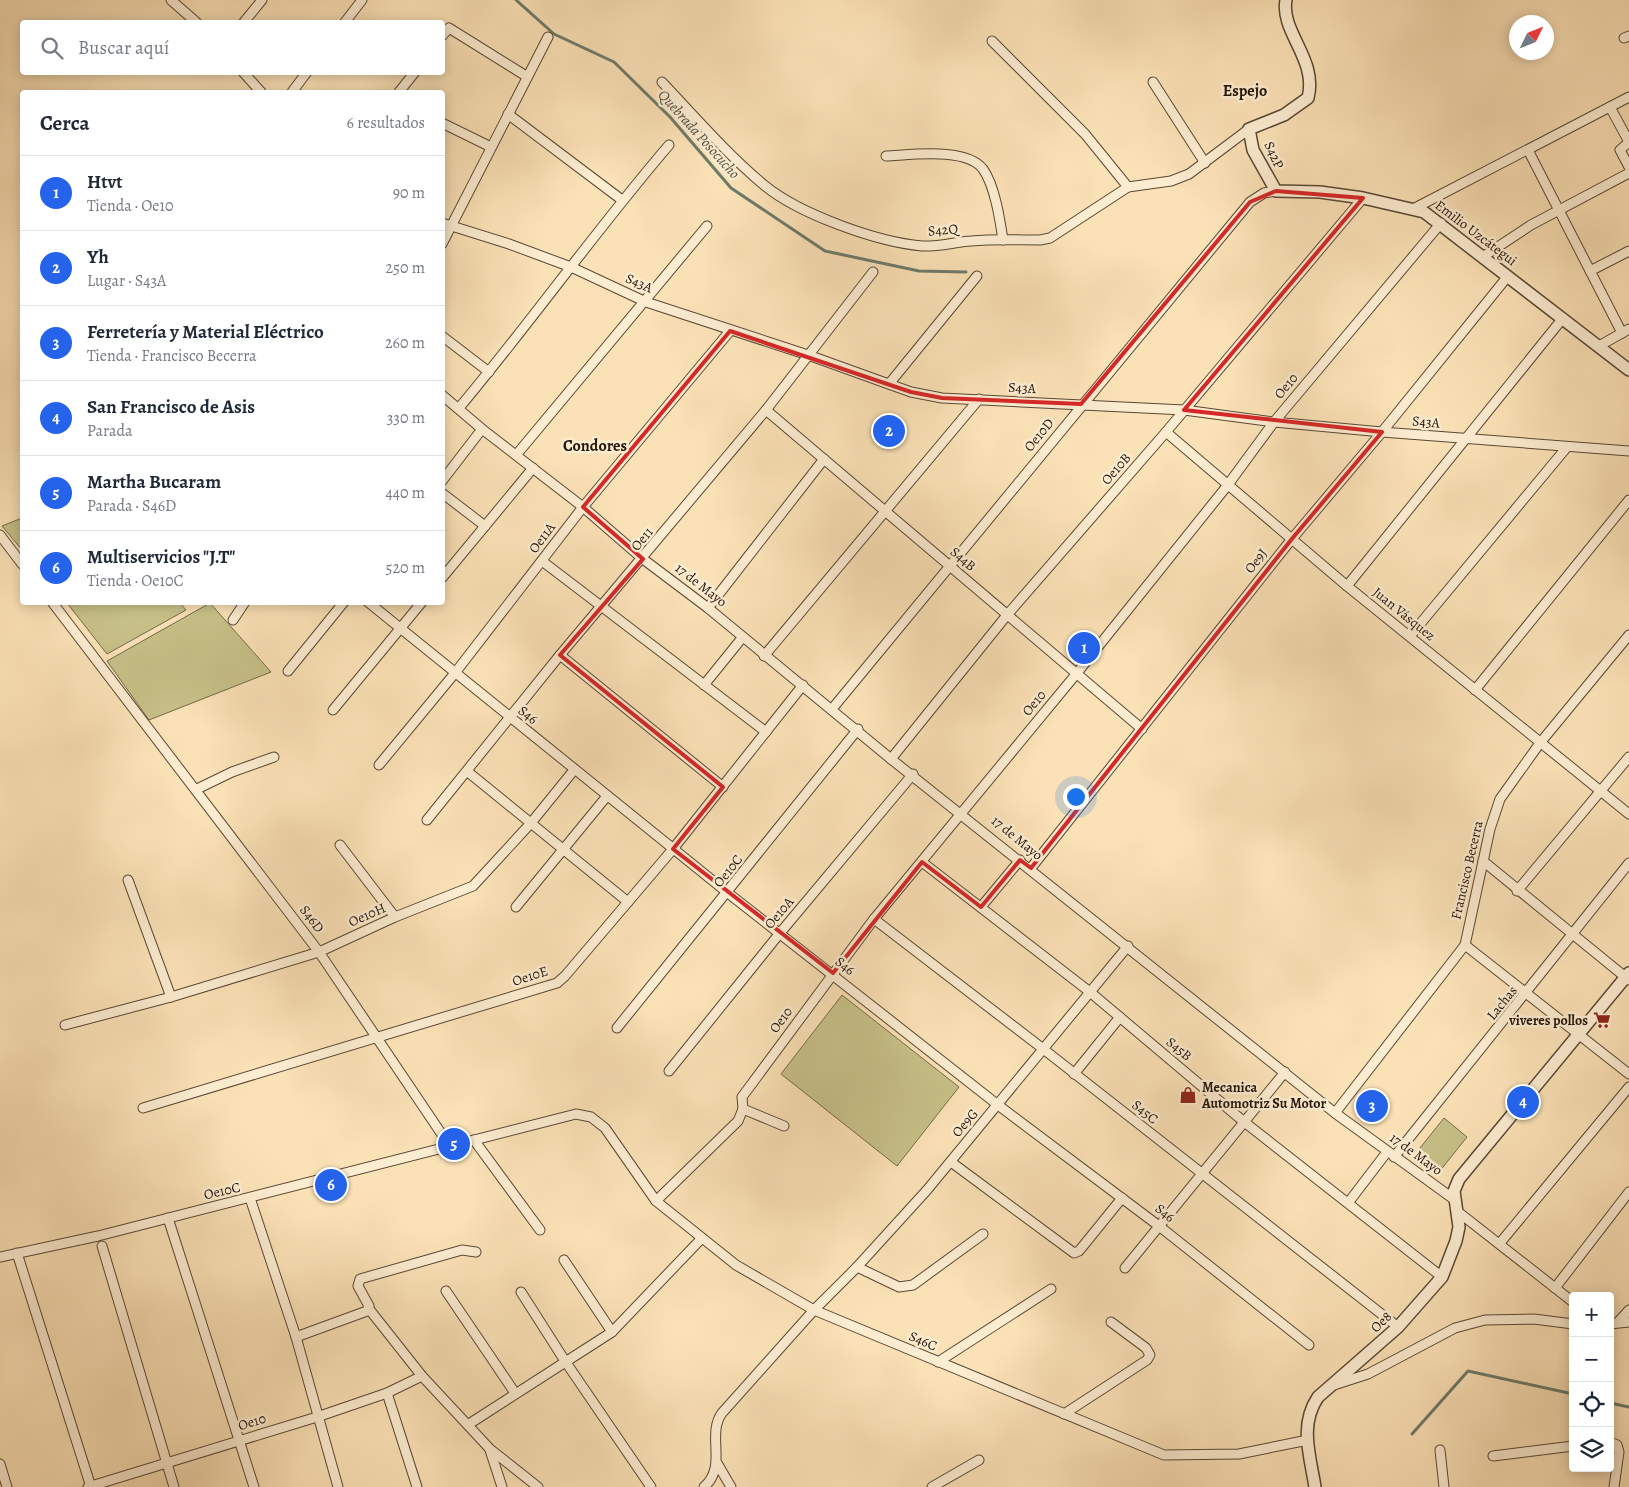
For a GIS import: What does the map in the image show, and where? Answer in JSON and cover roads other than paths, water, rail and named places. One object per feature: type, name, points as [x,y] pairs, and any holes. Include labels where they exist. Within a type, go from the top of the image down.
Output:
[{"type":"street","points":[[171,0],[194,20]]},
{"type":"street","points":[[246,20],[262,0]]},
{"type":"street","points":[[347,20],[362,0]]},
{"type":"street","points":[[1249,129],[1300,106],[1308,98],[1310,76],[1290,23],[1286,0]]},
{"type":"street","points":[[445,33],[449,28],[526,76]]},
{"type":"street","points":[[445,239],[526,76],[548,37]]},
{"type":"street","points":[[992,41],[1086,134],[1128,187]]},
{"type":"street","points":[[247,75],[259,90]]},
{"type":"street","points":[[294,90],[305,75]]},
{"type":"street","points":[[402,90],[413,75]]},
{"type":"street","name":"S42Q","points":[[662,82],[736,160],[765,186],[801,208],[860,233],[893,242],[924,246],[1050,238],[1128,187],[1171,181],[1189,174],[1249,129]]},
{"type":"street","points":[[1153,82],[1205,163]]},
{"type":"street","points":[[1412,209],[1629,97]]},
{"type":"street","points":[[1610,107],[1629,142],[1620,150],[1629,167]]},
{"type":"street","points":[[508,114],[622,200]]},
{"type":"street","points":[[445,124],[491,147]]},
{"type":"street","name":"S42P","points":[[1249,129],[1253,150],[1276,191]]},
{"type":"street","points":[[459,408],[622,200],[669,145]]},
{"type":"street","points":[[1528,150],[1590,271],[1625,331],[1599,346]]},
{"type":"street","points":[[886,156],[958,156],[974,161],[983,169],[988,181],[999,216],[1003,240]]},
{"type":"street","points":[[1484,256],[1559,210],[1629,172]]},
{"type":"street","name":"Emilio Uzcátegui","points":[[1276,191],[1320,192],[1363,198],[1424,212],[1484,256],[1629,370]]},
{"type":"street","name":"Oe10D","points":[[832,708],[1081,404],[1250,202],[1264,193],[1276,191]]},
{"type":"street","name":"Oe10B","points":[[891,759],[1007,615],[1166,432],[1363,198]]},
{"type":"street","name":"Oe10","points":[[656,1201],[738,1121],[743,1109],[742,1097],[874,919],[1077,673],[1227,486],[1274,422],[1441,223]]},
{"type":"street","name":"S43A","points":[[445,224],[509,244],[571,267],[646,302],[808,355],[911,392],[942,398],[1184,410],[1274,422],[1382,432],[1629,451]]},
{"type":"street","points":[[517,454],[646,302],[707,226]]},
{"type":"street","points":[[1590,271],[1629,250]]},
{"type":"street","name":"Oe11","points":[[427,820],[468,772],[509,717],[560,655],[643,559],[766,410],[873,272]]},
{"type":"street","points":[[889,384],[977,276]]},
{"type":"street","name":"Oe9J","points":[[1031,868],[1291,540],[1382,432],[1508,276]]},
{"type":"street","points":[[1347,586],[1468,439],[1563,318]]},
{"type":"street","name":"Oe11A","points":[[379,765],[455,673],[583,507],[730,331]]},
{"type":"street","points":[[445,338],[489,372]]},
{"type":"street","name":"17 de Mayo","points":[[445,396],[482,429],[517,454],[583,507],[643,559],[708,608],[764,656],[832,708],[891,759],[961,812],[1335,1113],[1456,1206],[1569,1299]]},
{"type":"street","points":[[764,656],[979,399]]},
{"type":"street","name":"S44B","points":[[766,410],[1142,729]]},
{"type":"street","points":[[445,477],[482,429]]},
{"type":"street","name":"Juan Vásquez","points":[[1166,432],[1291,540],[1629,814]]},
{"type":"street","points":[[1410,636],[1567,446]]},
{"type":"street","points":[[708,608],[824,459]]},
{"type":"street","points":[[445,574],[533,468]]},
{"type":"street","points":[[445,495],[485,526]]},
{"type":"street","points":[[1475,690],[1629,500]]},
{"type":"street","points":[[0,535],[20,561]]},
{"type":"street","points":[[542,561],[766,732]]},
{"type":"street","name":"S46D","points":[[54,605],[319,952],[379,1038],[449,1146]]},
{"type":"street","points":[[233,620],[243,605]]},
{"type":"street","points":[[288,671],[342,605]]},
{"type":"street","name":"S46","points":[[371,605],[728,893],[833,973],[998,1105],[1159,1226],[1309,1346]]},
{"type":"street","points":[[333,710],[420,605]]},
{"type":"street","name":"Francisco Becerra","points":[[1335,1113],[1465,945],[1483,861],[1495,811],[1500,799],[1540,743],[1629,635]]},
{"type":"street","points":[[704,684],[742,638]]},
{"type":"street","points":[[560,655],[723,787]]},
{"type":"street","name":"Oe10E","points":[[143,1108],[557,983],[674,849],[803,685]]},
{"type":"street","name":"Oe10C","points":[[617,1028],[858,730]]},
{"type":"street","points":[[197,790],[232,772],[274,757]]},
{"type":"street","points":[[1517,891],[1628,759]]},
{"type":"street","name":"Oe10H","points":[[65,1025],[170,997],[319,952],[395,917],[474,886],[574,770]]},
{"type":"street","points":[[468,772],[628,902]]},
{"type":"street","name":"Oe10A","points":[[669,1071],[780,933],[913,774]]},
{"type":"street","points":[[516,907],[607,796]]},
{"type":"street","points":[[340,845],[395,917]]},
{"type":"street","points":[[981,907],[1020,860]]},
{"type":"street","points":[[1483,861],[1571,935],[1628,977]]},
{"type":"street","name":"S45B","points":[[922,862],[1090,992],[1243,1121],[1442,1277]]},
{"type":"street","name":"Lachas","points":[[1348,1203],[1528,993],[1571,935],[1629,864]]},
{"type":"street","points":[[128,880],[170,997]]},
{"type":"street","name":"S45C","points":[[874,919],[1398,1327]]},
{"type":"street","points":[[1465,945],[1580,1033],[1629,1074]]},
{"type":"street","name":"Oe9G","points":[[717,1463],[718,1418],[814,1310],[857,1267],[950,1162],[998,1105],[1042,1048],[1128,946]]},
{"type":"street","name":"Oe8","points":[[1314,1487],[1307,1419],[1311,1408],[1318,1397],[1398,1327],[1442,1277],[1456,1241],[1459,1227],[1454,1191],[1458,1179],[1628,977]]},
{"type":"street","points":[[1074,1074],[1120,1017]]},
{"type":"street","points":[[1125,1268],[1243,1121],[1285,1072]]},
{"type":"street","points":[[1500,1243],[1629,1087]]},
{"type":"street","points":[[743,1109],[784,1126]]},
{"type":"street","name":"S46C","points":[[474,1140],[576,1114],[591,1117],[605,1128],[656,1201],[736,1265],[814,1310],[1164,1455],[1239,1454],[1308,1443]]},
{"type":"street","points":[[449,1146],[474,1140],[540,1230]]},
{"type":"street","name":"Oe10C","points":[[0,1257],[98,1236],[449,1146]]},
{"type":"street","points":[[950,1162],[1074,1253],[1079,1251],[1122,1198]]},
{"type":"street","points":[[1555,1288],[1629,1192]]},
{"type":"street","points":[[250,1198],[296,1337],[338,1487]]},
{"type":"street","points":[[168,1218],[254,1487]]},
{"type":"street","points":[[857,1267],[899,1287],[913,1285],[983,1234]]},
{"type":"street","points":[[469,1424],[612,1332],[702,1238]]},
{"type":"street","points":[[102,1246],[174,1487]]},
{"type":"street","points":[[476,1252],[462,1250],[360,1279],[358,1286],[370,1306],[369,1309],[422,1376],[469,1424],[490,1449],[538,1487]]},
{"type":"street","points":[[17,1253],[90,1487]]},
{"type":"street","points":[[564,1260],[612,1332]]},
{"type":"street","points":[[938,1362],[1051,1288]]},
{"type":"street","points":[[446,1291],[515,1393]]},
{"type":"street","points":[[521,1292],[565,1361],[652,1487]]},
{"type":"street","points":[[296,1337],[369,1309]]},
{"type":"street","points":[[1614,1322],[1629,1310]]},
{"type":"street","points":[[1333,1385],[1368,1374],[1455,1328],[1485,1320],[1534,1319],[1569,1323]]},
{"type":"street","points":[[1064,1414],[1147,1360],[1150,1355],[1146,1348],[1112,1322]]},
{"type":"street","points":[[1614,1323],[1629,1322]]},
{"type":"street","name":"Oe10","points":[[90,1487],[388,1393],[422,1376]]},
{"type":"street","points":[[388,1393],[417,1487]]},
{"type":"street","points":[[1614,1443],[1619,1452],[1614,1487]]},
{"type":"street","points":[[1493,1456],[1569,1446]]},
{"type":"street","points":[[490,1449],[502,1487]]},
{"type":"street","points":[[1440,1450],[1444,1487]]},
{"type":"street","points":[[932,1487],[979,1460]]},
{"type":"street","points":[[704,1487],[714,1476],[717,1463]]},
{"type":"street","points":[[717,1463],[732,1487]]},
{"type":"street","points":[[0,1464],[7,1487]]},
{"type":"waterway","name":"Quebrada Posocucho","points":[[516,0],[554,34],[614,62],[670,117],[731,188],[825,251],[919,271],[966,272]]},
{"type":"waterway","points":[[1412,1434],[1468,1371],[1569,1393]]},
{"type":"waterway","points":[[1614,1404],[1629,1407]]},
{"type":"place","name":"Yh","points":[[889,431]]},
{"type":"place","name":"Htvt","points":[[1084,648]]},
{"type":"place","name":"viveres pollos","points":[[1602,1020]]},
{"type":"place","name":"Mecanica Automotriz Su Motor","points":[[1188,1095]]},
{"type":"place","name":"San Francisco de Asis","points":[[1523,1102]]},
{"type":"place","name":"Ferretería y Material Eléctrico","points":[[1372,1106]]},
{"type":"place","name":"Martha Bucaram","points":[[454,1144]]},
{"type":"place","name":"Multiservicios \"J.T\"","points":[[331,1185]]},
{"type":"district","name":"Espejo","points":[[1245,91]]},
{"type":"district","name":"Condores","points":[[595,446]]}]
